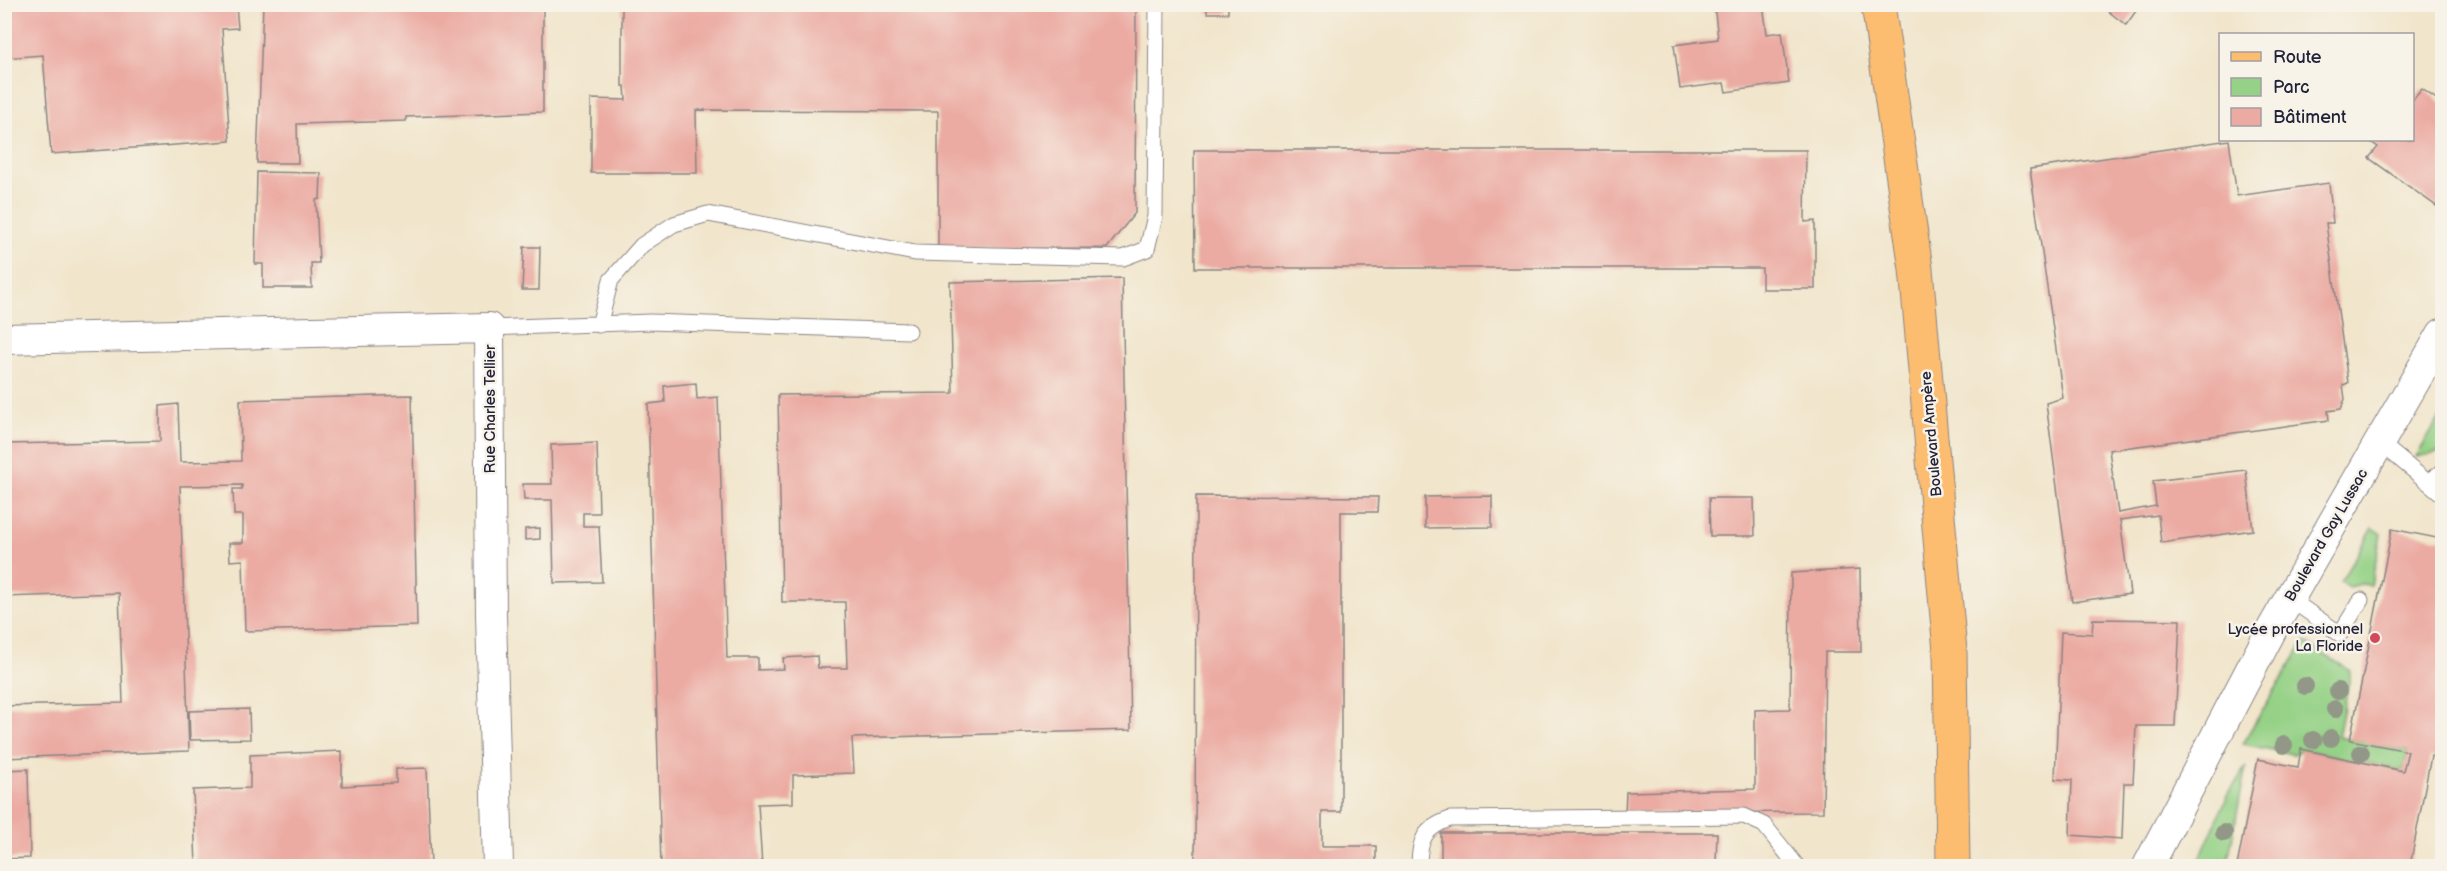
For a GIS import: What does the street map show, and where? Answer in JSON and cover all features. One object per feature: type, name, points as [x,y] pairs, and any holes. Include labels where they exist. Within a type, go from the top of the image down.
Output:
[{"type":"main road","name":"Boulevard Ampère","points":[[1878,4],[1916,270],[1949,639],[1953,867]]},
{"type":"street","name":"Rue Charles Tellier","points":[[4,339],[489,328],[491,615],[498,867]]},
{"type":"street","name":"Boulevard Gay Lussac","points":[[2148,867],[2290,599],[2442,334]]},
{"type":"lane","points":[[599,325],[611,280],[642,245],[674,224],[708,214],[915,253],[1123,258],[1146,249],[1155,216],[1157,4]]},
{"type":"lane","points":[[489,328],[650,322],[909,331]]},
{"type":"lane","points":[[2379,442],[2442,494]]},
{"type":"lane","points":[[2428,481],[2442,472]]},
{"type":"lane","points":[[2290,599],[2340,634],[2361,600]]},
{"type":"lane","points":[[1419,867],[1419,848],[1428,831],[1437,824],[1450,819],[1744,816],[1764,825],[1797,867]]},
{"type":"green space","points":[[2442,414],[2442,452],[2416,457]]},
{"type":"green space","points":[[2373,528],[2381,534],[2371,585],[2360,584],[2349,587],[2340,582]]},
{"type":"green space","points":[[2304,642],[2351,671],[2338,737],[2408,751],[2403,771],[2302,749],[2293,754],[2242,744]]},
{"type":"green space","points":[[2246,766],[2227,866],[2198,863],[2227,797]]},
{"type":"building","points":[[4,4],[236,4],[238,28],[222,29],[230,141],[51,154],[43,55],[4,58]]},
{"type":"building","points":[[263,4],[543,4],[543,112],[406,117],[406,121],[297,124],[298,163],[257,163]]},
{"type":"building","points":[[622,4],[1136,4],[1135,213],[1107,248],[938,249],[938,111],[696,110],[697,173],[591,173],[591,99],[626,100],[625,86],[622,86]]},
{"type":"building","points":[[1207,4],[1228,4],[1228,13],[1207,13]]},
{"type":"building","points":[[1714,4],[1763,4],[1767,34],[1782,32],[1789,83],[1726,92],[1724,83],[1680,89],[1674,45],[1718,39]]},
{"type":"building","points":[[2099,4],[2141,4],[2126,25]]},
{"type":"building","points":[[2422,89],[2442,103],[2442,210],[2369,158],[2378,147],[2369,141],[2414,141],[2414,99]]},
{"type":"building","points":[[2229,141],[2237,196],[2329,183],[2333,223],[2326,223],[2348,383],[2343,385],[2345,399],[2341,409],[2328,411],[2329,420],[2109,450],[2118,513],[2156,506],[2153,481],[2246,470],[2253,530],[2161,543],[2158,515],[2120,520],[2130,594],[2072,602],[2046,403],[2063,398],[2030,169]]},
{"type":"building","points":[[1194,150],[1806,150],[1805,222],[1815,221],[1815,289],[1762,289],[1762,268],[1195,268]]},
{"type":"building","points":[[257,172],[321,173],[320,199],[316,200],[319,263],[311,263],[312,288],[263,288],[263,264],[255,264]]},
{"type":"building","points":[[524,247],[540,247],[539,290],[522,290]]},
{"type":"building","points":[[1122,278],[1131,730],[852,738],[854,773],[793,775],[793,803],[758,804],[762,866],[661,866],[648,404],[665,402],[664,386],[696,383],[697,399],[718,397],[727,658],[758,658],[758,670],[784,669],[783,658],[817,656],[818,668],[847,668],[845,602],[782,602],[778,395],[953,393],[950,282]]},
{"type":"building","points":[[412,395],[417,626],[245,631],[243,560],[230,561],[229,543],[243,543],[243,515],[234,515],[233,489],[242,489],[242,485],[180,486],[189,751],[4,758],[4,706],[123,703],[119,593],[4,597],[4,444],[160,441],[160,406],[178,404],[180,462],[241,461],[240,400]]},
{"type":"building","points":[[597,443],[599,513],[583,513],[583,526],[599,526],[602,582],[554,583],[552,500],[524,500],[523,484],[552,484],[551,445]]},
{"type":"building","points":[[1196,496],[1378,497],[1377,512],[1341,512],[1341,812],[1322,812],[1322,846],[1376,846],[1376,866],[1195,866]]},
{"type":"building","points":[[1492,496],[1492,527],[1425,528],[1425,497]]},
{"type":"building","points":[[1709,498],[1754,498],[1755,536],[1710,536]]},
{"type":"building","points":[[540,528],[540,539],[525,540],[525,529]]},
{"type":"building","points":[[2392,529],[2442,539],[2442,758],[2431,756],[2410,866],[2237,866],[2258,759],[2298,767],[2301,749],[2403,771],[2408,751],[2350,740]]},
{"type":"building","points":[[1860,569],[1861,652],[1825,652],[1823,812],[1625,813],[1626,792],[1755,789],[1755,710],[1790,709],[1791,573]]},
{"type":"building","points":[[2093,619],[2180,620],[2175,726],[2136,726],[2133,783],[2124,783],[2122,839],[2070,835],[2072,780],[2055,779],[2061,632],[2092,634]]},
{"type":"building","points":[[249,709],[250,739],[190,740],[189,711]]},
{"type":"building","points":[[342,751],[342,786],[396,783],[396,769],[427,768],[431,866],[196,866],[193,790],[250,788],[250,755]]},
{"type":"building","points":[[28,769],[30,858],[4,859],[4,770]]},
{"type":"building","points":[[1441,833],[1717,833],[1716,863],[1745,863],[1745,866],[1441,866]]},
{"type":"place","name":"Lycée professionnel La Floride","points":[[2375,638]]}]
